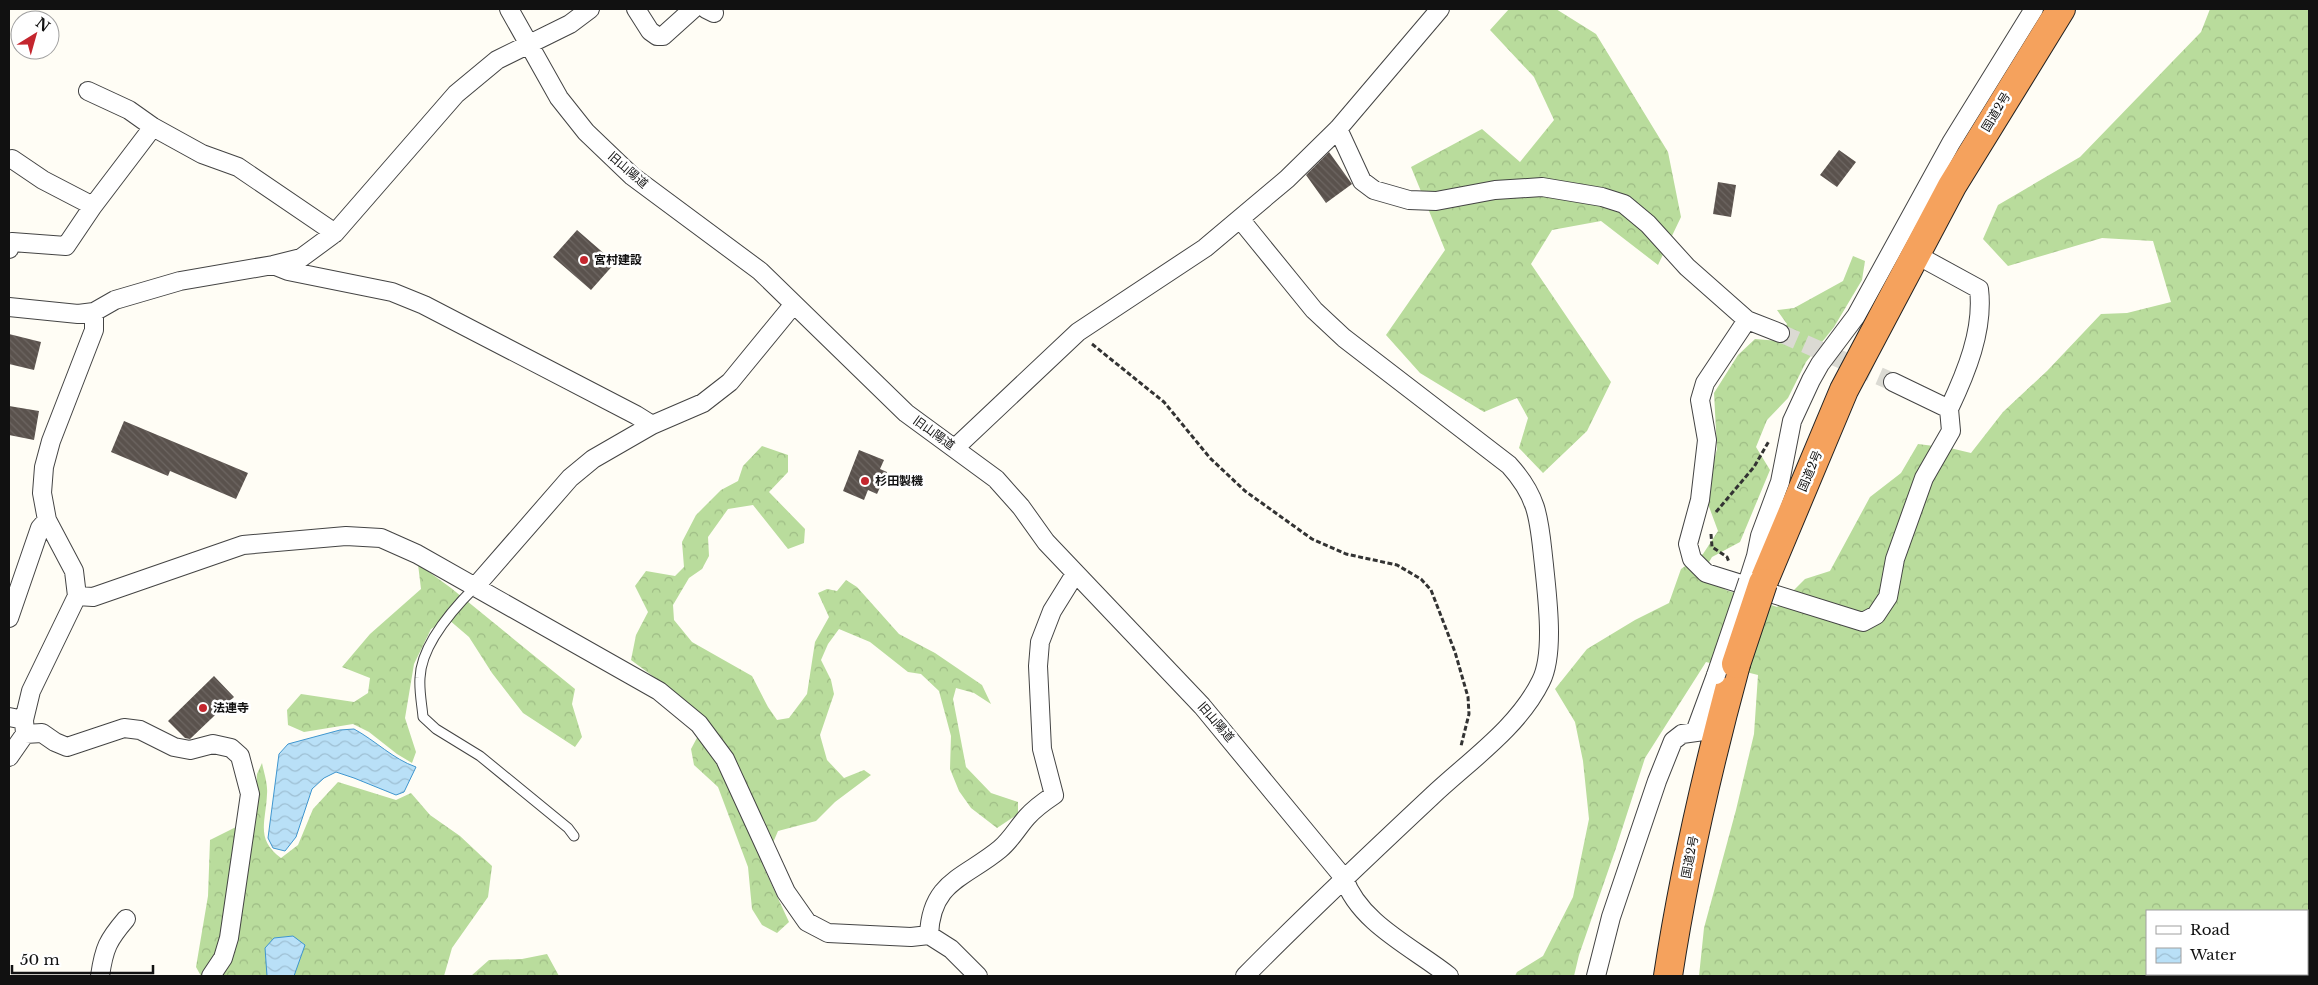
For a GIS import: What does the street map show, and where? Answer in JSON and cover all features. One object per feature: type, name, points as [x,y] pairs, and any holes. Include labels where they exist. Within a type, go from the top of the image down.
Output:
[{"type":"highway","name":"国道2号","points":[[1668,976],[1699,815],[1707,730],[1726,670],[1748,582],[1914,254],[1996,111],[2061,9]]},
{"type":"street","name":"旧山陽道","points":[[509,9],[559,98],[586,132],[632,176],[760,271],[906,413],[996,479],[1021,507],[1046,542],[1075,574],[1202,706],[1344,878],[1349,893],[1377,924],[1449,976]]},
{"type":"street","points":[[9,307],[78,314],[94,312],[115,300],[180,281],[273,265],[301,258],[335,233],[456,94],[497,60],[570,24],[590,9]]},
{"type":"street","points":[[636,9],[650,31],[657,36],[663,36],[693,9]]},
{"type":"street","points":[[955,448],[1078,332],[1205,248],[1287,179],[1338,129],[1440,9]]},
{"type":"street","points":[[1748,582],[1760,536],[1780,482],[1792,421],[1820,364],[1856,316],[1951,143],[2034,9]]},
{"type":"street","points":[[88,91],[130,110],[152,128],[202,154],[238,167],[335,233]]},
{"type":"street","points":[[9,249],[12,242],[66,246],[93,206],[152,128]]},
{"type":"street","points":[[1338,129],[1362,180],[1374,190],[1409,200],[1436,201],[1495,190],[1542,187],[1602,197],[1624,204],[1648,224],[1687,267],[1747,320],[1780,333]]},
{"type":"street","points":[[12,159],[43,180],[93,206]]},
{"type":"street","points":[[1240,219],[1314,310],[1344,338],[1508,465],[1523,481],[1532,496],[1540,526],[1548,611],[1547,656],[1542,680],[1526,705],[1496,739],[1344,878],[1245,976]]},
{"type":"street","points":[[1747,320],[1705,383],[1700,400],[1707,440],[1700,500],[1688,544],[1692,559],[1706,573],[1748,582],[1863,622],[1876,616],[1888,597],[1895,559],[1924,478],[1951,431],[1949,409],[1965,374],[1981,308],[1979,289],[1914,254]]},
{"type":"street","points":[[273,265],[288,271],[392,292],[424,305],[636,414],[652,426]]},
{"type":"street","points":[[475,587],[570,478],[593,459],[652,426],[703,403],[730,382],[794,304]]},
{"type":"street","points":[[9,757],[31,691],[77,596],[74,571],[47,520],[42,492],[44,467],[51,442],[94,330],[94,312]]},
{"type":"street","points":[[1893,382],[1949,409]]},
{"type":"street","points":[[9,618],[14,584],[40,528],[47,520]]},
{"type":"street","points":[[77,596],[93,597],[243,545],[346,536],[381,538],[417,554],[659,691],[699,724],[725,758],[786,892],[807,922],[828,933],[911,937],[928,935],[951,949],[978,976]]},
{"type":"street","points":[[928,935],[929,919],[936,902],[947,885],[1000,849],[1029,815],[1054,795],[1042,749],[1038,666],[1040,642],[1052,612],[1075,574]]},
{"type":"street","points":[[19,724],[42,733],[55,742],[67,747],[124,728],[140,730],[174,747],[190,750],[213,744],[231,748],[240,756],[250,794],[230,938],[223,958],[211,976]]},
{"type":"street","points":[[1596,976],[1611,917],[1657,781],[1673,740],[1682,734],[1707,730]]},
{"type":"street","points":[[100,976],[103,953],[112,935],[126,919]]},
{"type":"lane","points":[[475,587],[439,627],[422,665],[420,678],[423,717],[436,729],[486,760],[568,828],[574,836]]},
{"type":"path","points":[[1078,332],[1164,402],[1210,458],[1245,491],[1312,539],[1346,554],[1396,565],[1421,579],[1431,590],[1456,652],[1468,697],[1469,714],[1456,763],[1459,771]]},
{"type":"path","points":[[1713,515],[1754,467],[1776,429],[1783,422],[1792,421]]},
{"type":"path","points":[[1710,526],[1712,547],[1727,557],[1748,582]]},
{"type":"green space","points":[[1509,9],[1556,9],[1596,34],[1668,152],[1681,217],[1658,265],[1601,221],[1552,230],[1531,264],[1611,382],[1587,431],[1543,473],[1519,448],[1528,418],[1517,398],[1484,412],[1420,373],[1386,335],[1445,250],[1411,167],[1482,129],[1520,162],[1554,120],[1534,77],[1490,30]]},
{"type":"green space","points":[[2210,9],[2309,9],[2309,976],[1699,976],[1704,928],[1736,810],[1754,734],[1758,675],[1706,662],[1645,758],[1579,955],[1574,976],[1515,976],[1517,972],[1543,956],[1573,897],[1589,819],[1583,761],[1575,722],[1555,689],[1587,649],[1635,620],[1669,603],[1681,569],[1703,554],[1718,531],[1708,504],[1709,478],[1717,449],[1714,393],[1738,355],[1755,339],[1779,341],[1787,324],[1777,310],[1794,308],[1843,281],[1853,256],[1865,261],[1862,280],[1834,327],[1806,362],[1788,398],[1767,420],[1756,447],[1770,470],[1740,542],[1712,557],[1702,574],[1726,590],[1777,607],[1805,579],[1830,571],[1870,497],[1901,473],[1918,444],[1971,453],[2003,412],[2047,371],[2101,314],[2127,313],[2171,302],[2153,241],[2102,238],[2008,266],[1983,239],[1998,205],[2080,157],[2201,32]]},
{"type":"green space","points":[[762,446],[788,455],[788,472],[769,492],[805,529],[804,543],[788,549],[753,505],[728,509],[708,537],[709,556],[702,569],[689,578],[673,605],[674,620],[692,642],[752,676],[777,720],[789,718],[807,694],[815,642],[829,617],[818,593],[827,589],[837,591],[846,580],[857,587],[899,634],[935,653],[982,685],[991,704],[974,693],[956,688],[953,699],[966,767],[991,793],[1018,802],[1018,814],[997,828],[971,808],[959,791],[950,769],[951,736],[939,691],[921,674],[908,672],[870,642],[839,629],[828,644],[821,660],[831,680],[834,694],[820,735],[827,760],[844,778],[864,770],[871,775],[835,802],[816,821],[778,831],[763,866],[789,922],[777,933],[762,925],[752,909],[748,867],[718,787],[694,765],[691,749],[706,721],[685,700],[631,660],[636,635],[648,612],[635,586],[646,571],[675,576],[684,567],[682,542],[696,515],[721,490],[738,481],[743,466]]},
{"type":"green space","points":[[418,564],[451,588],[575,689],[572,704],[582,737],[575,747],[523,713],[492,673],[469,637],[448,619],[431,629],[414,664],[405,718],[416,752],[412,763],[369,732],[353,724],[304,732],[288,725],[287,710],[301,694],[354,702],[368,693],[370,678],[342,667],[370,634],[421,589]]},
{"type":"green space","points":[[262,763],[267,790],[264,822],[265,837],[273,851],[281,858],[298,845],[313,809],[338,782],[396,800],[411,793],[430,815],[460,836],[492,866],[488,897],[452,948],[444,976],[201,976],[196,967],[208,896],[210,840],[254,818],[257,774]]},
{"type":"green space","points":[[547,954],[559,976],[471,976],[489,960],[522,959]]},
{"type":"water","points":[[354,729],[408,764],[416,767],[404,792],[396,795],[336,772],[324,778],[312,789],[296,837],[285,851],[273,848],[268,838],[279,754],[288,744],[340,730]]},
{"type":"water","points":[[293,936],[305,945],[294,976],[267,976],[265,948],[274,938]]},
{"type":"building","points":[[1839,150],[1856,162],[1837,187],[1820,175]]},
{"type":"building","points":[[1329,152],[1352,184],[1326,203],[1306,175]]},
{"type":"building","points":[[1718,182],[1736,185],[1731,217],[1713,214]]},
{"type":"building","name":"宮村建設","points":[[577,230],[615,263],[591,290],[553,257]]},
{"type":"building","points":[[9,334],[41,342],[34,370],[9,364]]},
{"type":"building","points":[[9,406],[39,411],[34,440],[9,435]]},
{"type":"building","points":[[124,421],[248,473],[236,499],[170,471],[168,476],[111,452]]},
{"type":"building","name":"杉田製機","points":[[859,450],[884,460],[880,469],[887,472],[877,494],[868,490],[864,500],[843,491]]},
{"type":"building","points":[[214,676],[234,697],[190,739],[185,738],[168,721]]},
{"type":"tunnel","points":[[1780,333],[1893,382]]},
{"type":"place","name":"宮村建設","points":[[584,260]]},
{"type":"place","name":"杉田製機","points":[[865,481]]},
{"type":"place","name":"法連寺","points":[[203,708]]}]
